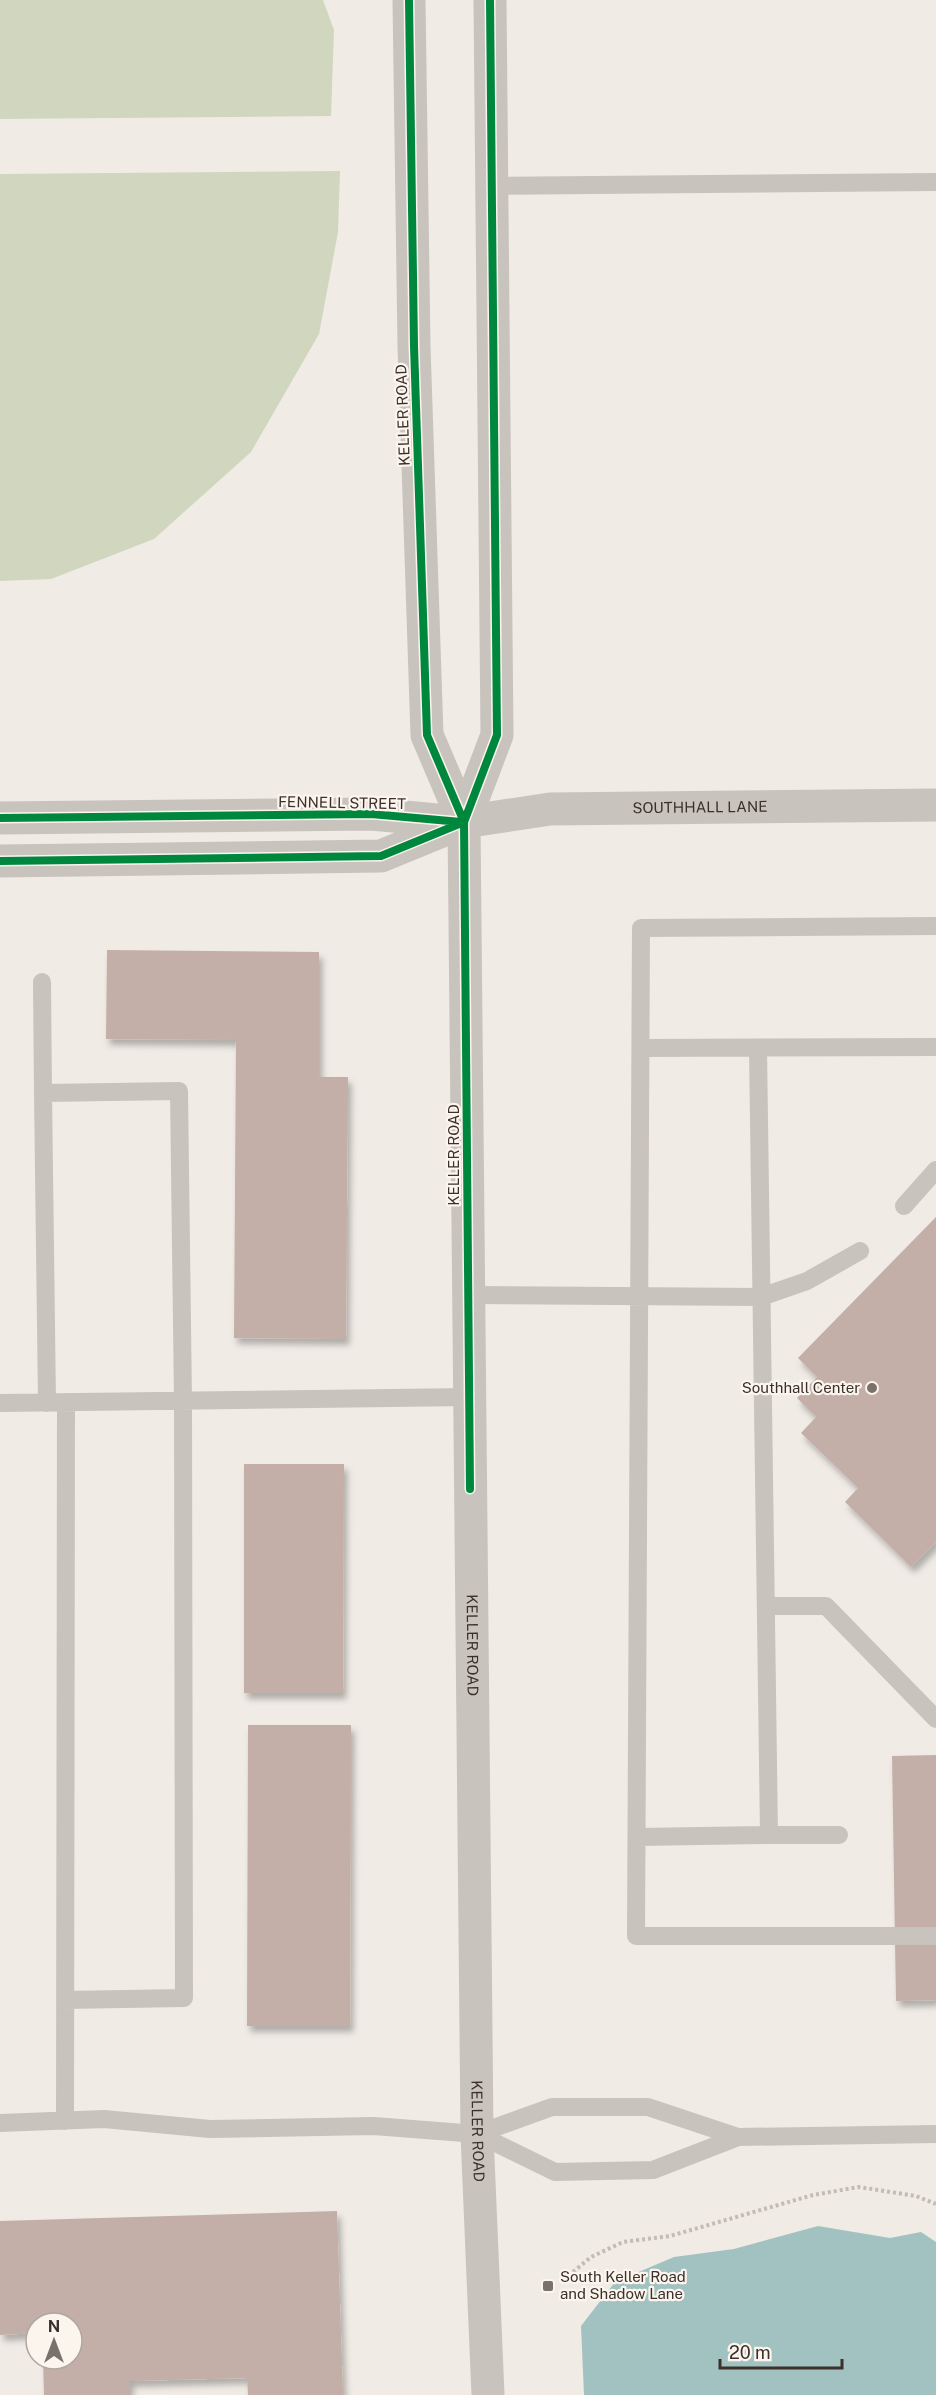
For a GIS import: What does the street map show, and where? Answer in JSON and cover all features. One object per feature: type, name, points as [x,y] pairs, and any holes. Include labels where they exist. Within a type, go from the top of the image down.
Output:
[{"type":"street","name":"KELLER ROAD","points":[[409,0],[414,322],[427,735],[464,822]]},
{"type":"street","name":"KELLER ROAD","points":[[488,2395],[477,2134],[464,822],[497,735],[490,0]]},
{"type":"street","name":"SOUTHHALL LANE","points":[[464,822],[550,809],[936,805]]},
{"type":"street","name":"FENNELL STREET","points":[[0,818],[371,814],[464,822]]},
{"type":"street","points":[[0,861],[381,856],[464,822]]},
{"type":"lane","points":[[492,186],[936,182]]},
{"type":"lane","points":[[936,926],[641,928],[641,1295],[636,1936],[936,1936]]},
{"type":"lane","points":[[42,982],[47,1403]]},
{"type":"lane","points":[[641,1048],[936,1047]]},
{"type":"lane","points":[[758,1048],[769,1834]]},
{"type":"lane","points":[[43,1093],[179,1091],[183,1401],[184,1998],[65,2000]]},
{"type":"lane","points":[[904,1206],[936,1170]]},
{"type":"lane","points":[[468,1295],[761,1297],[807,1281],[860,1251]]},
{"type":"lane","points":[[0,1403],[469,1397]]},
{"type":"lane","points":[[65,2121],[66,1402]]},
{"type":"lane","points":[[766,1606],[825,1606],[936,1719]]},
{"type":"lane","points":[[637,1837],[839,1834]]},
{"type":"lane","points":[[477,2134],[552,2108],[648,2107],[738,2137],[936,2134]]},
{"type":"lane","points":[[0,2124],[104,2119],[210,2129],[374,2126],[477,2134],[555,2172],[653,2170],[738,2137]]},
{"type":"path","points":[[573,2272],[591,2257],[623,2242],[670,2236],[813,2195],[859,2187],[916,2196],[936,2204]]},
{"type":"green space","points":[[0,0],[323,0],[334,30],[331,116],[0,119]]},
{"type":"green space","points":[[340,171],[338,232],[319,334],[251,452],[154,539],[51,579],[0,581],[0,174]]},
{"type":"water","points":[[818,2226],[890,2238],[921,2232],[936,2242],[936,2395],[584,2395],[581,2326],[615,2282],[674,2257],[734,2249]]},
{"type":"building","points":[[107,950],[319,952],[319,1077],[348,1077],[346,1339],[234,1338],[236,1040],[106,1039]]},
{"type":"building","name":"Southhall Center","points":[[936,1217],[936,1542],[911,1567],[845,1502],[858,1488],[801,1433],[816,1417],[797,1398],[817,1377],[798,1358]]},
{"type":"building","points":[[244,1464],[344,1464],[343,1693],[244,1693]]},
{"type":"building","points":[[248,1725],[351,1725],[350,2026],[247,2026]]},
{"type":"building","points":[[936,1755],[936,2000],[896,2001],[892,1756]]},
{"type":"building","points":[[337,2211],[343,2395],[248,2395],[247,2378],[130,2381],[130,2395],[44,2395],[43,2371],[84,2371],[84,2311],[24,2311],[24,2334],[0,2335],[0,2221]]},
{"type":"cycle path","points":[[409,0],[414,346],[427,735],[464,822],[470,1489]]},
{"type":"cycle path","points":[[464,822],[497,735],[490,0]]},
{"type":"cycle path","points":[[0,818],[371,814],[461,822]]},
{"type":"cycle path","points":[[0,861],[381,856],[464,822]]},
{"type":"place","name":"Southhall Center","points":[[872,1388]]},
{"type":"place","name":"South Keller Road and Shadow Lane","points":[[548,2286]]}]
